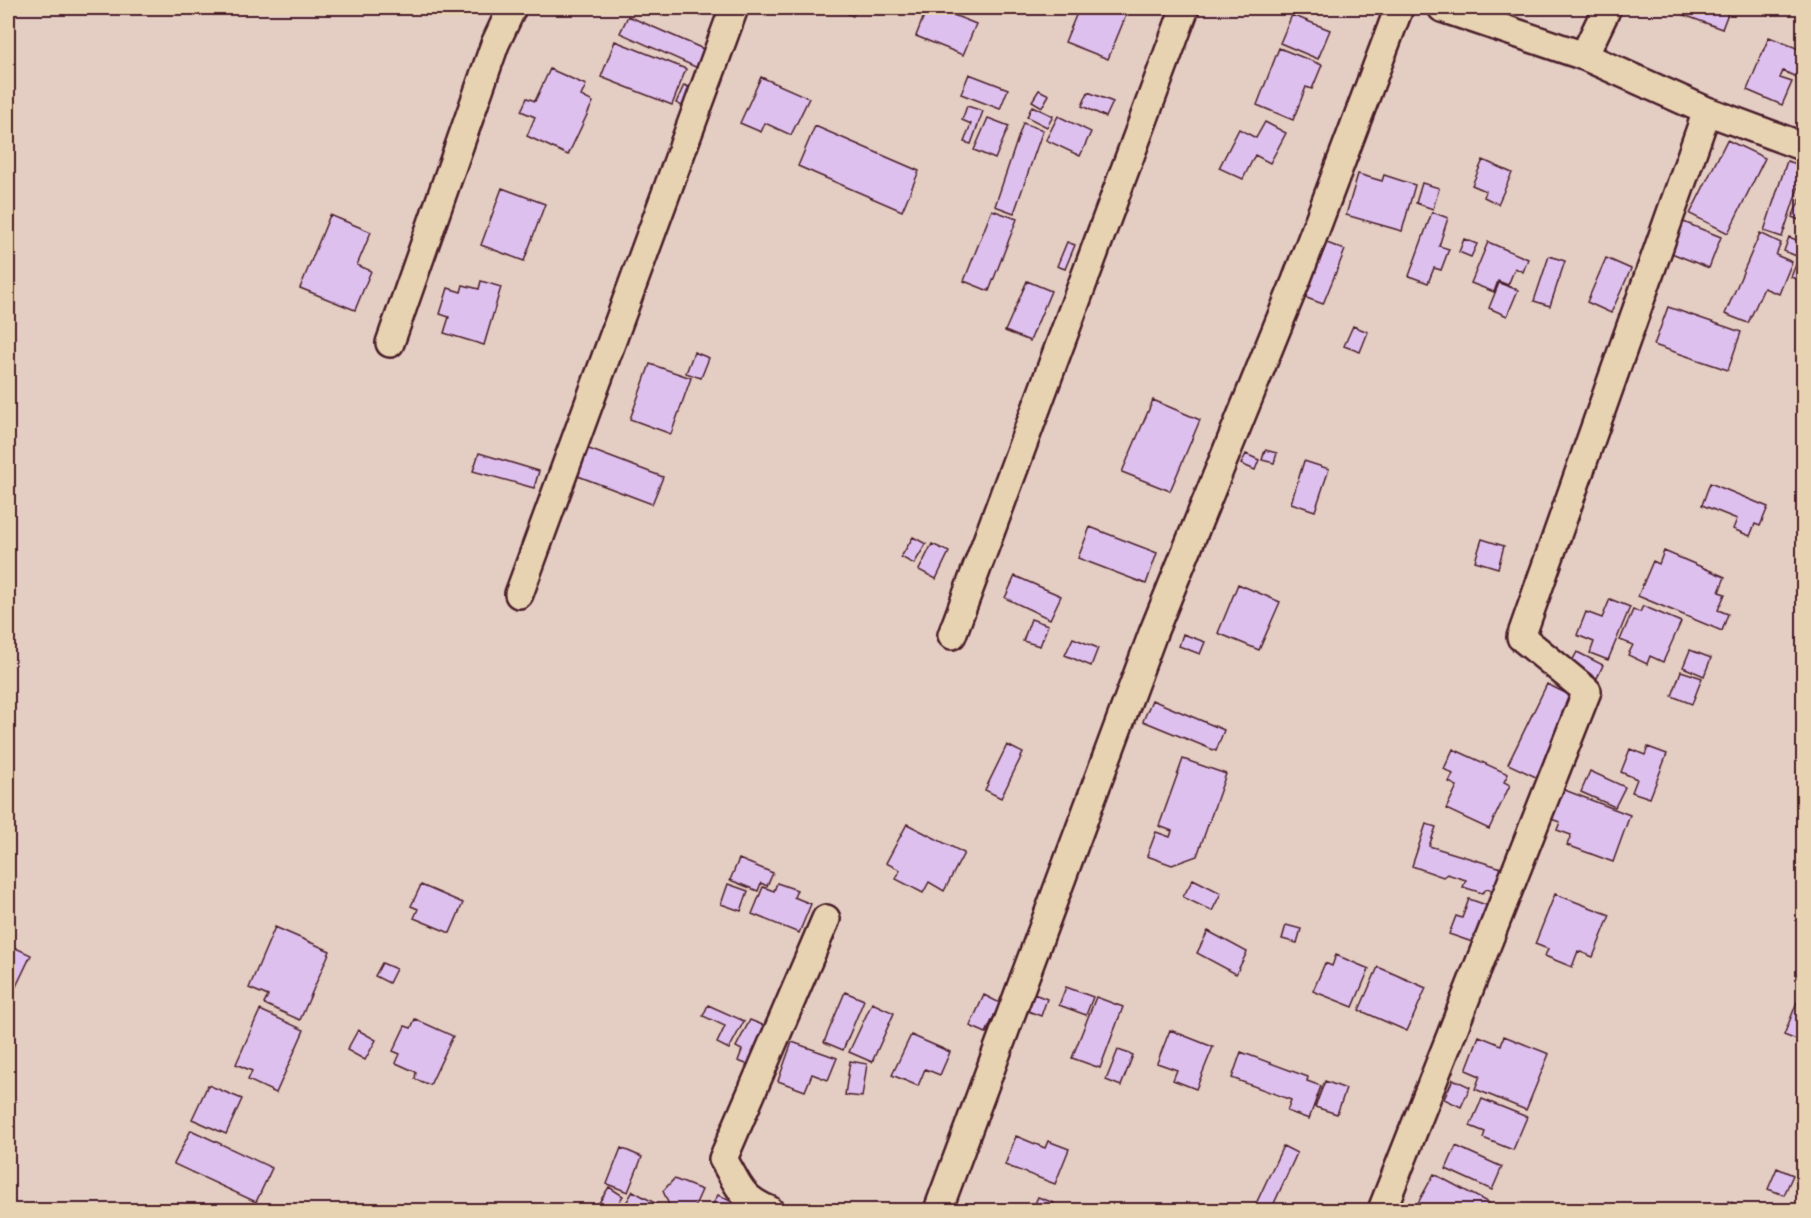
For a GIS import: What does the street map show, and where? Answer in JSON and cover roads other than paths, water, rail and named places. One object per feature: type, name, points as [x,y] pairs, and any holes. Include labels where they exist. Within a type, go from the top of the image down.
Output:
[{"type":"street","points":[[390,344],[495,44],[512,8]]},
{"type":"street","points":[[519,594],[734,8]]},
{"type":"street","points":[[952,635],[1185,8]]},
{"type":"street","points":[[938,1210],[1154,633],[1296,281],[1399,8]]},
{"type":"street","points":[[1442,8],[1584,56],[1707,111],[1803,147]]},
{"type":"street","points":[[1584,56],[1607,8]]},
{"type":"street","points":[[1382,1210],[1587,691],[1521,638],[1707,111]]},
{"type":"street","points":[[769,1210],[751,1202],[742,1194],[723,1159],[826,919]]}]
